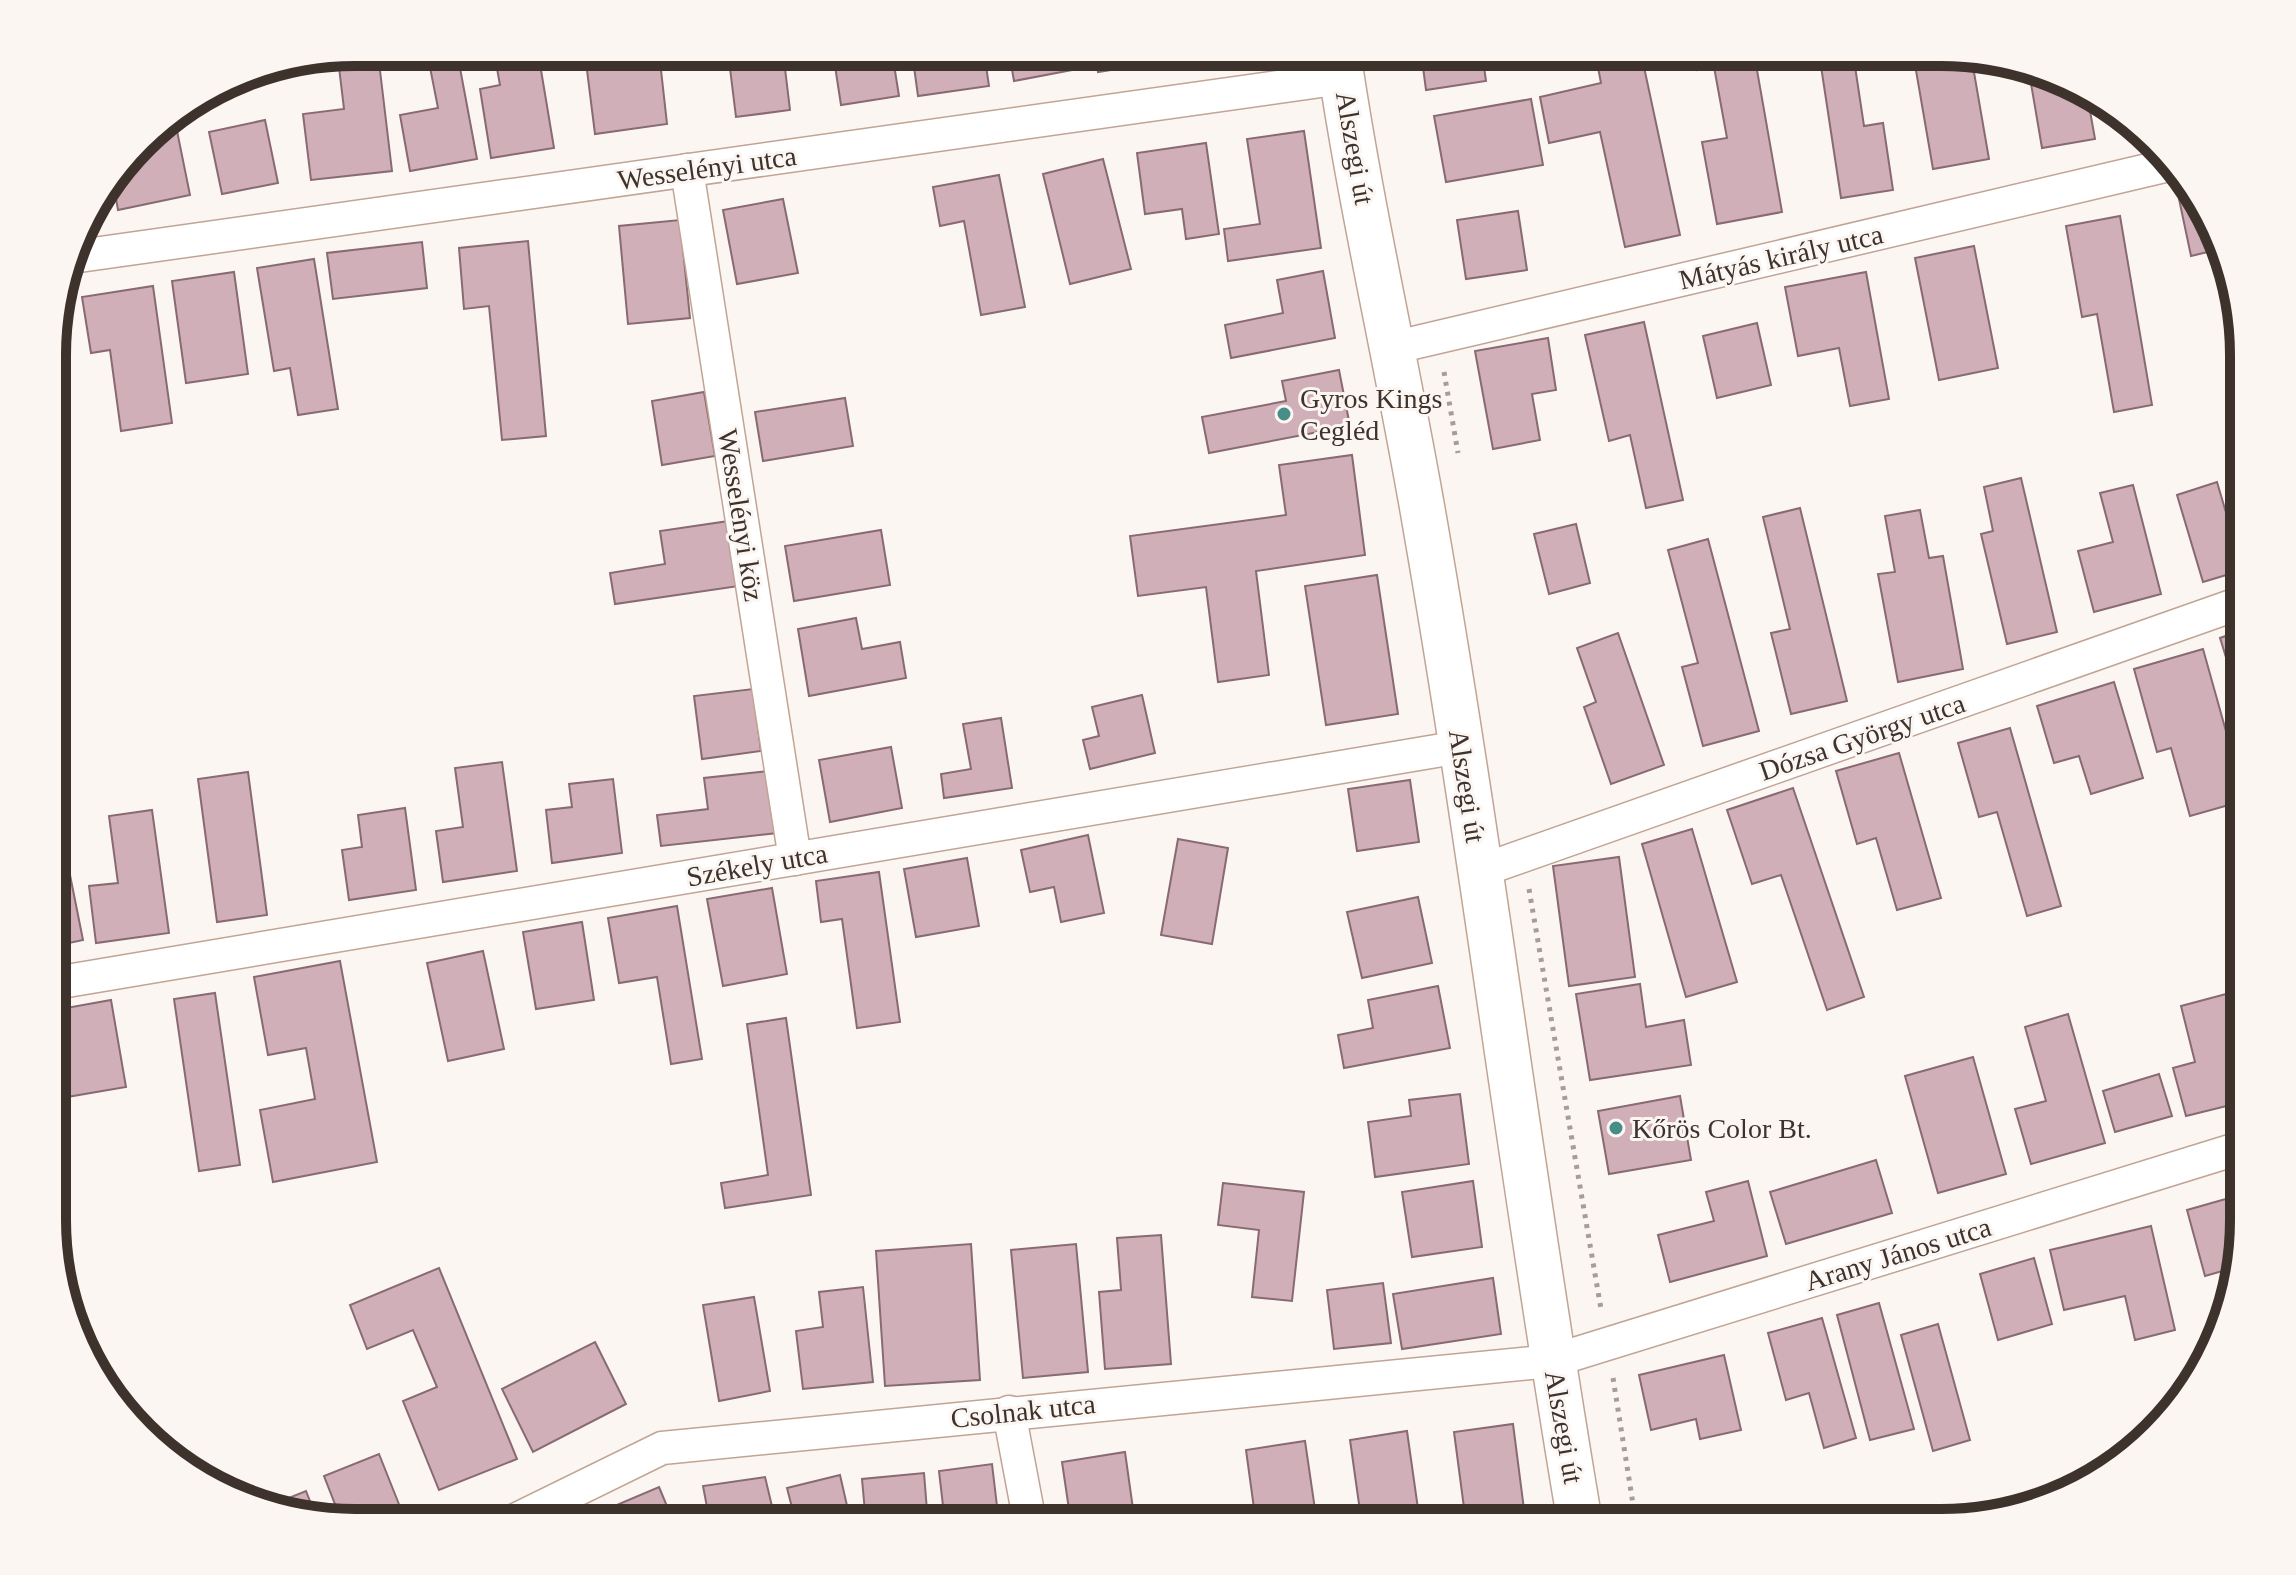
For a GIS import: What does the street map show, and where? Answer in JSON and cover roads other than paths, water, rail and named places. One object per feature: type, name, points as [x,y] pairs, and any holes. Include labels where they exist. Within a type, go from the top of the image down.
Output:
[{"type":"main road","name":"Alszegi út","points":[[1340,66],[1425,523],[1552,1361],[1578,1509]]},
{"type":"street","name":"Wesselényi utca","points":[[84,255],[687,170],[1334,66]]},
{"type":"street","name":"Mátyás király utca","points":[[1392,348],[2160,167]]},
{"type":"street","name":"Wesselényi köz","points":[[687,170],[795,859]]},
{"type":"street","name":"Dózsa György utca","points":[[1480,871],[2230,607]]},
{"type":"street","name":"Székely utca","points":[[66,981],[1460,747]]},
{"type":"street","name":"Arany János utca","points":[[1552,1361],[2230,1151]]},
{"type":"street","name":"Csolnak utca","points":[[538,1509],[662,1448],[1552,1361]]},
{"type":"street","points":[[1009,1412],[1027,1509]]},
{"type":"place","name":"Gyros Kings Cegléd","points":[[1284,414]]},
{"type":"place","name":"Kőrös Color Bt.","points":[[1616,1128]]}]
